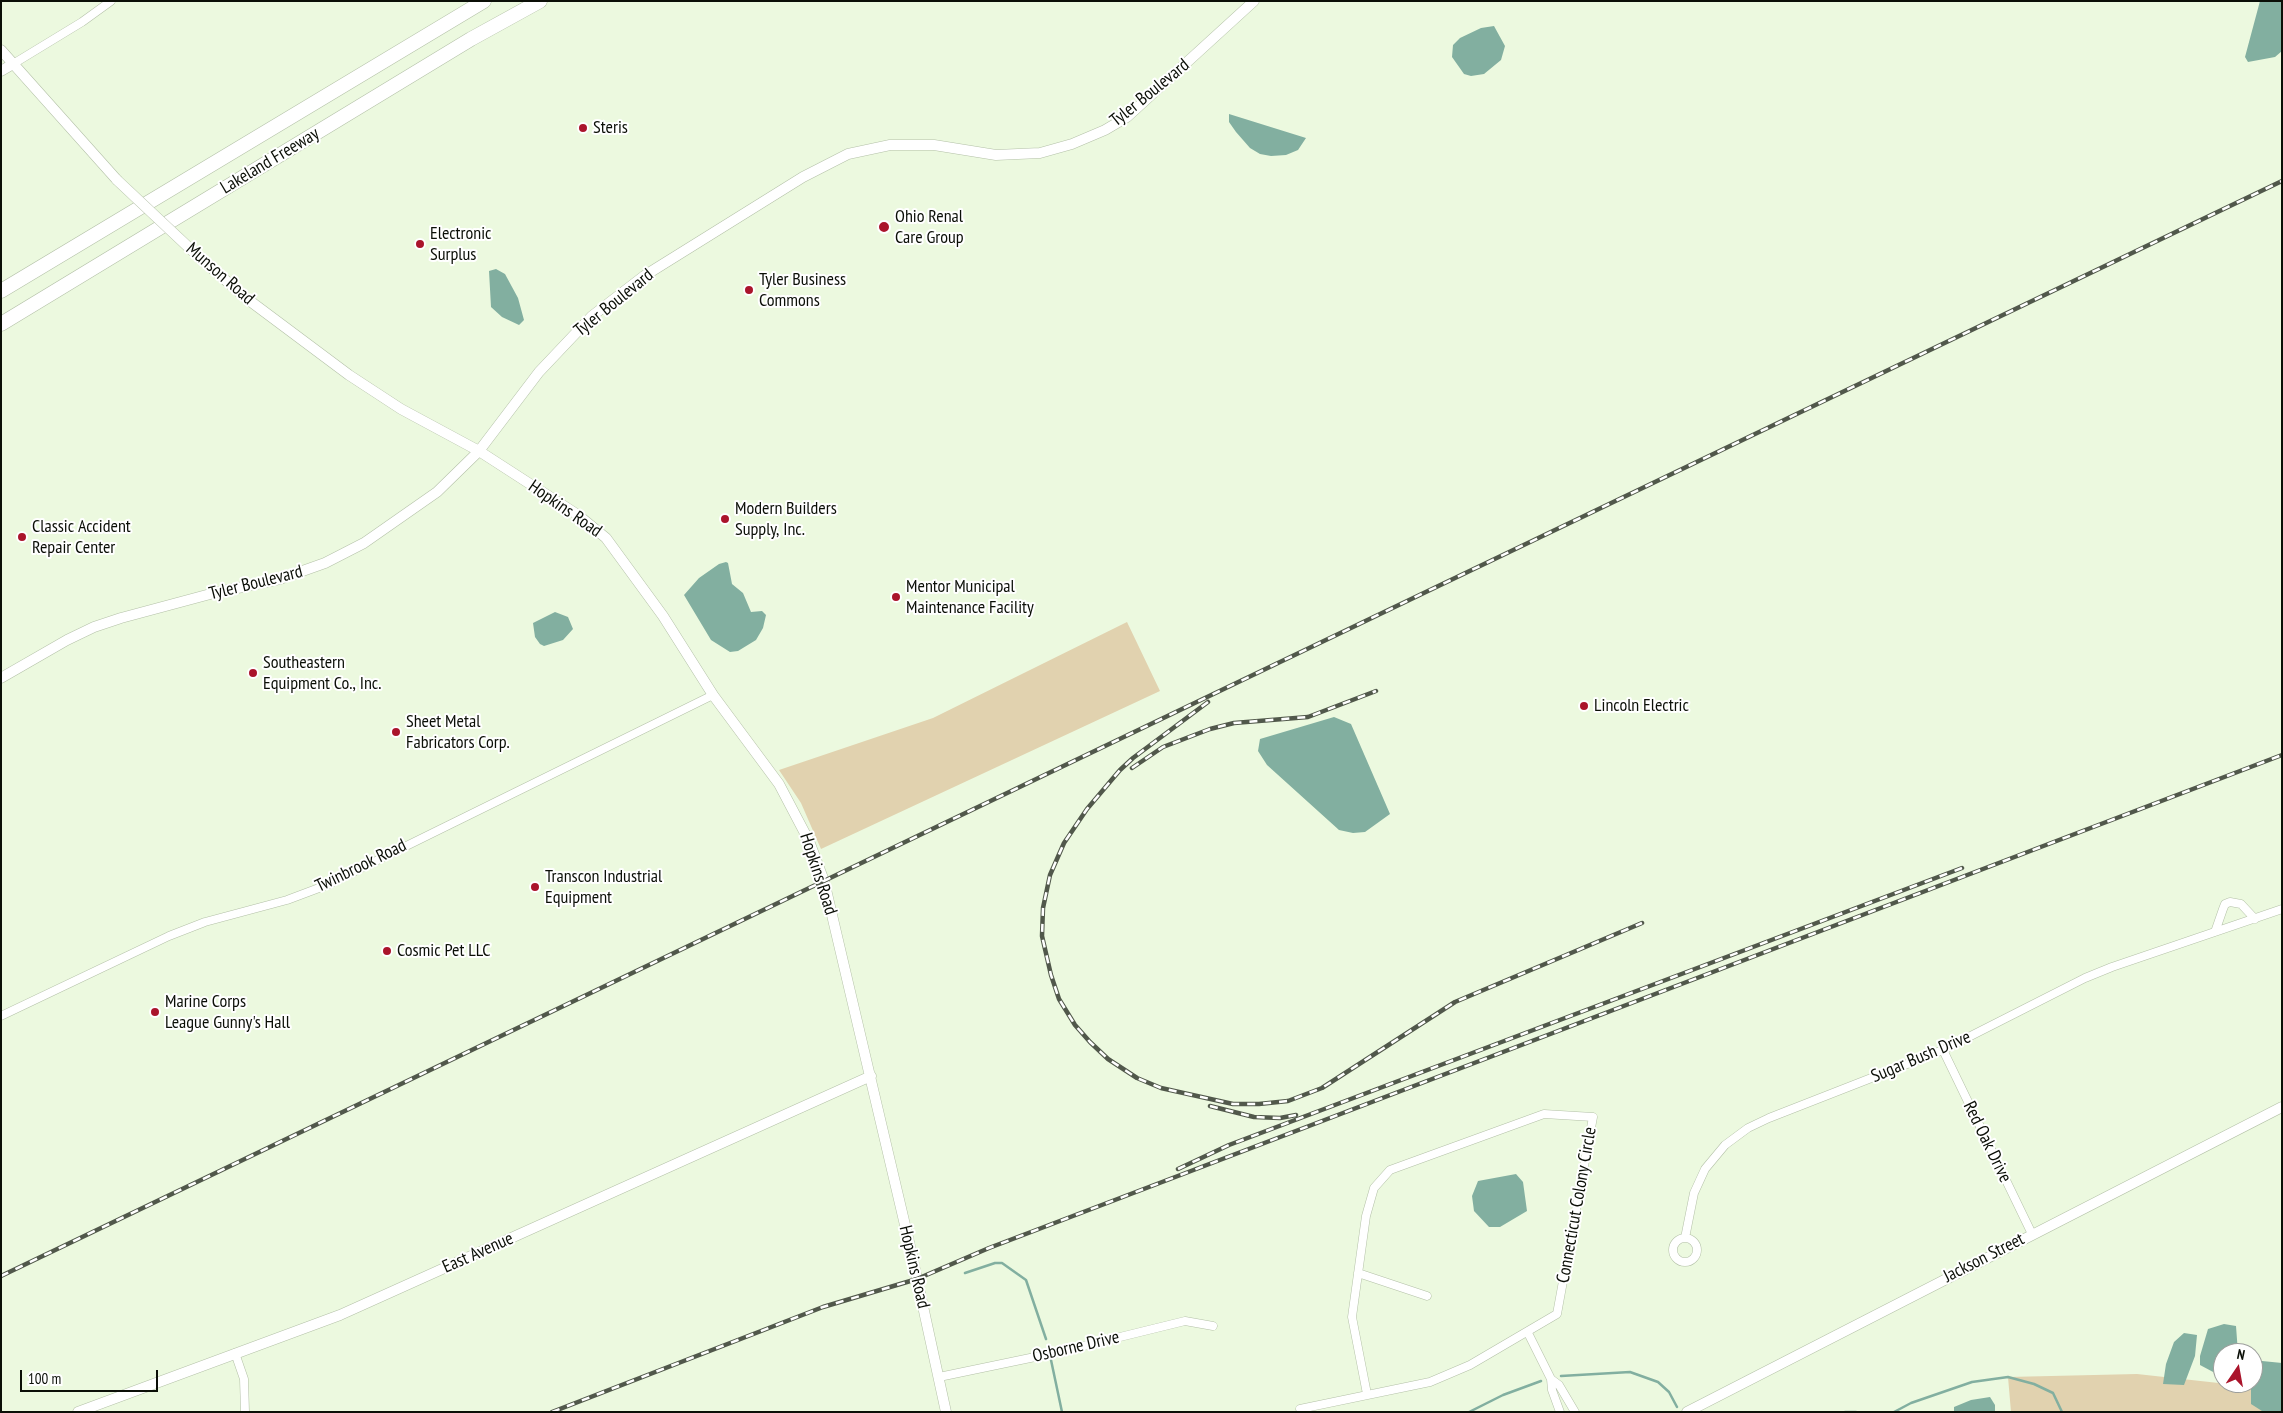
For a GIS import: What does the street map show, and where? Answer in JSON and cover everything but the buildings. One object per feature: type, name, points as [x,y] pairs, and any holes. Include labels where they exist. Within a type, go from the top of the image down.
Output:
[{"type":"highway","name":"Lakeland Freeway","points":[[1,291],[484,1]]},
{"type":"highway","name":"Lakeland Freeway","points":[[1,324],[471,39],[540,1]]},
{"type":"street","points":[[1,71],[82,22],[111,1]]},
{"type":"street","name":"Tyler Boulevard","points":[[1,678],[68,640],[121,618],[214,593],[280,580],[343,555],[384,530],[437,492],[479,451],[539,372],[592,316],[644,276],[804,177],[848,154],[890,145],[934,145],[996,155],[1040,153],[1072,144],[1127,118],[1254,1]]},
{"type":"street","name":"Munson Road","points":[[1,50],[117,180],[200,258],[246,298],[349,375],[401,409],[479,451]]},
{"type":"street","name":"Hopkins Road","points":[[479,451],[578,515],[606,538],[663,616],[713,695],[779,784],[809,841],[824,881],[946,1412]]},
{"type":"street","name":"Twinbrook Road","points":[[1,1016],[170,936],[205,922],[288,900],[327,885],[713,695]]},
{"type":"street","points":[[2215,932],[2223,909],[2230,902],[2241,904],[2255,919]]},
{"type":"street","name":"Sugar Bush Drive","points":[[1685,1238],[1692,1200],[1699,1180],[1716,1155],[1736,1137],[1769,1118],[1943,1050],[2085,978],[2120,964],[2282,909]]},
{"type":"street","name":"Red Oak Drive","points":[[1943,1050],[2032,1234]]},
{"type":"street","name":"East Avenue","points":[[78,1412],[340,1315],[870,1076]]},
{"type":"street","name":"Jackson Street","points":[[1687,1412],[2282,1107]]},
{"type":"street","name":"Connecticut Colony Circle","points":[[1300,1409],[1430,1382],[1470,1365],[1528,1333],[1556,1314],[1593,1117],[1544,1114],[1390,1170],[1374,1188],[1366,1216],[1352,1317],[1368,1394]]},
{"type":"street","points":[[1358,1274],[1427,1296]]},
{"type":"street","name":"Osborne Drive","points":[[939,1377],[1059,1352],[1186,1321],[1213,1326]]},
{"type":"street","points":[[1528,1333],[1551,1379],[1552,1390],[1560,1412]]},
{"type":"street","points":[[235,1353],[244,1379],[245,1412]]},
{"type":"street","points":[[1551,1379],[1560,1385],[1575,1412]]},
{"type":"shaded area","points":[[1127,622],[1160,691],[821,849],[801,803],[779,770],[933,718]]},
{"type":"shaded area","points":[[2137,1374],[2213,1382],[2213,1393],[2263,1393],[2263,1388],[2282,1390],[2282,1412],[2011,1412],[2008,1377]]},
{"type":"water","points":[[2260,1],[2282,1],[2282,51],[2275,57],[2248,62],[2245,57]]},
{"type":"water","points":[[1494,26],[1505,46],[1501,60],[1484,74],[1471,76],[1464,74],[1452,57],[1453,45],[1460,38],[1481,28]]},
{"type":"water","points":[[1229,114],[1306,138],[1298,150],[1286,155],[1271,156],[1260,154],[1250,148],[1236,132],[1229,122]]},
{"type":"water","points":[[496,269],[505,274],[518,298],[524,320],[519,325],[502,317],[491,307],[489,271]]},
{"type":"water","points":[[728,563],[732,584],[743,593],[751,612],[762,611],[766,615],[763,628],[756,640],[738,651],[730,652],[711,640],[684,595],[699,578],[719,564]]},
{"type":"water","points":[[555,612],[568,617],[573,629],[563,640],[544,646],[535,637],[533,623]]},
{"type":"water","points":[[1334,717],[1351,724],[1390,814],[1365,832],[1353,833],[1339,830],[1267,765],[1258,751],[1260,739]]},
{"type":"water","points":[[1516,1174],[1523,1182],[1527,1211],[1500,1227],[1489,1227],[1474,1211],[1472,1196],[1478,1181]]},
{"type":"water","points":[[2224,1324],[2236,1326],[2237,1343],[2213,1343],[2213,1372],[2200,1365],[2200,1356],[2208,1329]]},
{"type":"water","points":[[2184,1333],[2197,1335],[2195,1356],[2184,1385],[2163,1384],[2166,1364],[2174,1342]]},
{"type":"water","points":[[2263,1361],[2282,1363],[2282,1412],[2262,1411],[2251,1404],[2251,1393],[2263,1393]]},
{"type":"water","points":[[1990,1397],[1995,1405],[1995,1412],[1954,1412],[1954,1407],[1971,1400]]},
{"type":"waterway","points":[[965,1273],[995,1263],[1002,1263],[1026,1280],[1046,1339]]},
{"type":"waterway","points":[[1051,1360],[1062,1412]]},
{"type":"waterway","points":[[1561,1376],[1630,1372],[1658,1382],[1669,1392],[1677,1407]]},
{"type":"waterway","points":[[1894,1412],[1911,1403],[1972,1382],[2008,1377],[2034,1384],[2053,1393],[2062,1412]]},
{"type":"waterway","points":[[1469,1412],[1503,1395],[1541,1381]]},
{"type":"waterway","points":[[1845,1412],[1856,1412]]},
{"type":"railway","points":[[1,1276],[2282,181]]},
{"type":"railway","points":[[1132,768],[1163,747],[1210,729],[1234,723],[1308,717],[1376,691]]},
{"type":"railway","points":[[1208,702],[1133,758],[1120,770],[1087,809],[1064,843],[1050,875],[1043,908],[1042,936],[1059,999],[1075,1025],[1090,1042],[1108,1059],[1137,1078],[1161,1088],[1233,1104],[1288,1101],[1322,1088],[1455,1002],[1642,923]]},
{"type":"railway","points":[[552,1412],[823,1307],[917,1279],[989,1248],[2282,755]]},
{"type":"railway","points":[[1178,1169],[1229,1145],[1962,868]]},
{"type":"railway","points":[[1210,1106],[1254,1117],[1280,1118],[1296,1115]]},
{"type":"place","name":"Steris","points":[[583,128]]},
{"type":"place","name":"Ohio Renal Care Group","points":[[884,227]]},
{"type":"place","name":"Electronic Surplus","points":[[420,244]]},
{"type":"place","name":"Tyler Business Commons","points":[[749,290]]},
{"type":"place","name":"Modern Builders Supply, Inc.","points":[[725,519]]},
{"type":"place","name":"Classic Accident Repair Center","points":[[22,537]]},
{"type":"place","name":"Mentor Municipal Maintenance Facility","points":[[896,597]]},
{"type":"place","name":"Southeastern Equipment Co., Inc.","points":[[253,673]]},
{"type":"place","name":"Lincoln Electric","points":[[1584,706]]},
{"type":"place","name":"Sheet Metal Fabricators Corp.","points":[[396,732]]},
{"type":"place","name":"Transcon Industrial Equipment","points":[[535,887]]},
{"type":"place","name":"Cosmic Pet LLC","points":[[387,951]]},
{"type":"place","name":"Marine Corps League Gunny's Hall","points":[[155,1012]]}]
